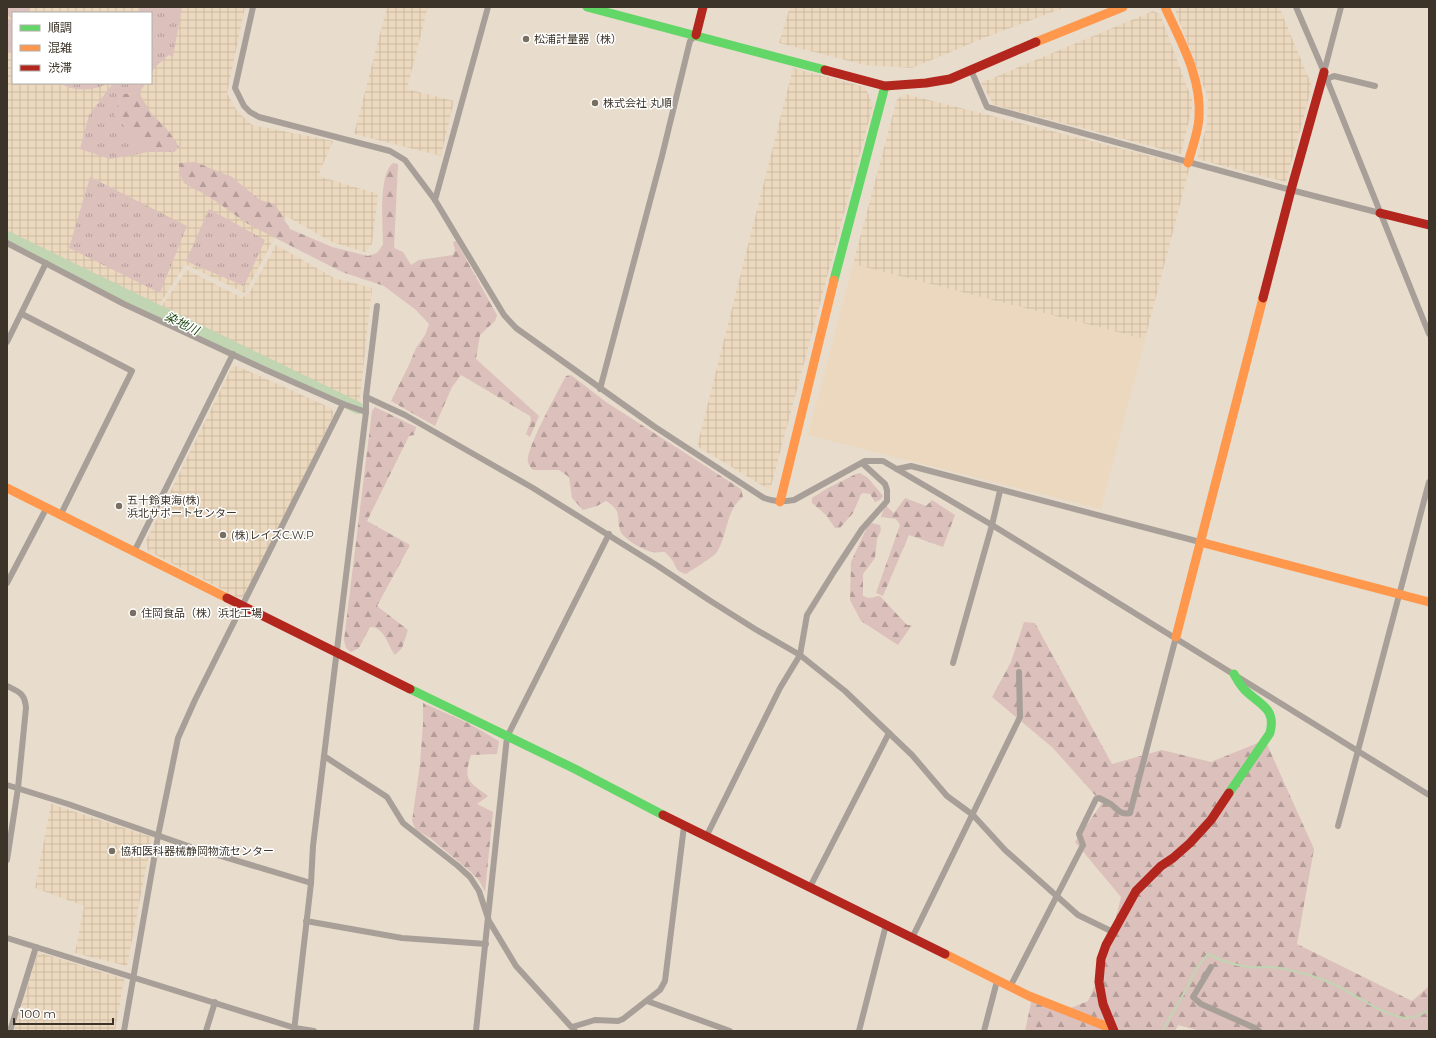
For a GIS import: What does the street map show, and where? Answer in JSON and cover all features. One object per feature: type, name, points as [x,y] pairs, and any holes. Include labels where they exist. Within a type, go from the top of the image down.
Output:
[{"type":"street","points":[[253,7],[235,88],[244,106],[250,112],[259,117],[390,151],[405,160],[435,200],[504,315],[516,328],[655,427],[764,498],[780,502],[794,500],[865,461],[883,461],[992,525],[1176,637],[1429,795]]},
{"type":"street","points":[[435,200],[488,7]]},
{"type":"street","points":[[587,7],[885,86],[926,83],[950,79],[1010,52],[1123,7]]},
{"type":"street","points":[[600,389],[662,156],[690,41],[696,35],[703,7]]},
{"type":"street","points":[[1165,7],[1192,70],[1197,87],[1200,118],[1188,163]]},
{"type":"street","points":[[1296,7],[1325,75],[1429,334]]},
{"type":"street","points":[[1010,987],[1083,845],[1079,834],[1096,799],[1099,798],[1108,802],[1120,812],[1125,814],[1130,813],[1291,190],[1325,75],[1341,7]]},
{"type":"street","points":[[971,70],[987,108],[1188,163],[1429,225]]},
{"type":"street","points":[[1325,75],[1375,86]]},
{"type":"street","points":[[780,502],[842,245],[885,86]]},
{"type":"street","points":[[7,244],[124,304],[343,404],[366,412]]},
{"type":"street","points":[[7,342],[46,263]]},
{"type":"street","points":[[294,1029],[311,883],[313,846],[378,306]]},
{"type":"street","points":[[22,314],[132,371],[61,514]]},
{"type":"street","points":[[134,552],[233,354]]},
{"type":"street","points":[[366,397],[405,415],[533,488],[609,534],[755,629],[800,655],[845,691],[912,754],[947,796],[973,815],[1004,850],[1057,895],[1078,916],[1113,932]]},
{"type":"street","points":[[124,1031],[158,836],[178,738],[195,700],[343,404]]},
{"type":"street","points":[[706,837],[780,688],[800,655],[808,615],[862,529],[887,501],[887,490],[885,484],[862,463]]},
{"type":"street","points":[[897,469],[911,466],[1429,602]]},
{"type":"street","points":[[1338,826],[1429,482]]},
{"type":"street","points":[[7,488],[576,770],[684,826],[810,887],[997,981],[1028,996],[1114,1030]]},
{"type":"street","points":[[953,663],[992,525],[1000,490]]},
{"type":"street","points":[[7,584],[47,508]]},
{"type":"street","points":[[476,1031],[507,737],[609,534]]},
{"type":"street","points":[[912,938],[1020,717],[1019,672]]},
{"type":"street","points":[[1114,1030],[1101,996],[1100,974],[1103,953],[1113,932],[1136,891],[1161,866],[1174,858],[1190,843],[1211,820],[1270,733],[1272,725],[1270,712],[1242,688],[1234,674]]},
{"type":"street","points":[[7,686],[21,694],[25,699],[26,704],[18,788],[7,860]]},
{"type":"street","points":[[810,887],[889,733]]},
{"type":"street","points":[[324,756],[387,797],[404,823],[470,877],[479,891],[488,921],[516,966],[573,1029],[595,1020],[618,1021],[623,1019],[660,990],[666,980],[684,826]]},
{"type":"street","points":[[7,785],[68,804],[204,851],[311,883]]},
{"type":"street","points":[[306,921],[402,938],[486,944]]},
{"type":"street","points":[[859,1031],[886,925]]},
{"type":"street","points":[[7,938],[215,1002],[294,1029],[314,1031]]},
{"type":"street","points":[[10,1031],[36,947]]},
{"type":"street","points":[[1211,967],[1193,997],[1201,1004],[1260,1031]]},
{"type":"street","points":[[984,1031],[997,981]]},
{"type":"street","points":[[647,1001],[730,1031]]},
{"type":"street","points":[[206,1031],[215,1002]]},
{"type":"shaded area","points":[[7,7],[245,7],[227,93],[237,111],[252,125],[333,141],[318,176],[378,194],[372,244],[365,252],[332,242],[286,216],[245,293],[185,264],[158,307],[7,234]]},
{"type":"shaded area","points":[[387,7],[428,7],[407,89],[454,101],[441,156],[354,134]]},
{"type":"shaded area","points":[[790,7],[1066,7],[989,36],[912,68],[865,65],[779,43]]},
{"type":"shaded area","points":[[1174,7],[1279,7],[1312,86],[1286,182],[1197,159],[1207,124],[1208,98]]},
{"type":"shaded area","points":[[1153,11],[1160,14],[1193,103],[1181,154],[994,105],[981,83]]},
{"type":"shaded area","points":[[793,68],[865,87],[873,105],[770,490],[697,446]]},
{"type":"shaded area","points":[[905,94],[1190,166],[1145,339],[853,264],[897,99]]},
{"type":"shaded area","points":[[276,245],[334,278],[372,288],[359,406],[159,310],[187,270],[242,298],[250,292]]},
{"type":"shaded area","points":[[853,264],[1145,339],[1101,509],[808,435]]},
{"type":"shaded area","points":[[237,366],[331,408],[334,414],[245,596],[239,598],[148,551],[146,541],[232,367]]},
{"type":"shaded area","points":[[51,804],[152,837],[127,966],[75,953],[84,906],[35,888]]},
{"type":"shaded area","points":[[38,952],[124,979],[115,1031],[14,1031]]},
{"type":"green space","points":[[7,7],[30,7],[30,12],[12,12],[12,19],[7,15]]},
{"type":"green space","points":[[139,7],[182,7],[173,57],[169,55],[155,67],[152,72],[152,12],[138,12]]},
{"type":"green space","points":[[7,18],[12,22],[12,54],[7,51]]},
{"type":"green space","points":[[63,84],[106,84],[91,89],[78,89]]},
{"type":"green space","points":[[112,84],[145,84],[139,93],[120,94],[115,116],[149,152],[110,159],[80,149],[89,115]]},
{"type":"green space","points":[[139,93],[151,113],[166,128],[175,140],[179,147],[174,152],[149,152],[115,116],[120,94]]},
{"type":"green space","points":[[195,162],[232,177],[260,200],[275,204],[290,229],[332,247],[368,256],[377,253],[383,245],[382,201],[385,178],[388,169],[393,163],[398,164],[394,248],[403,252],[411,265],[419,260],[453,255],[455,250],[453,242],[456,241],[497,315],[495,321],[480,335],[476,359],[539,416],[530,437],[526,434],[531,420],[530,416],[461,375],[452,387],[435,426],[391,401],[416,348],[425,335],[429,324],[416,310],[384,286],[342,272],[248,224],[211,198],[184,183],[179,172],[179,163]]},
{"type":"green space","points":[[90,177],[187,226],[160,293],[69,248]]},
{"type":"green space","points":[[209,209],[265,240],[244,286],[186,261]]},
{"type":"green space","points":[[571,375],[606,402],[741,489],[743,497],[733,508],[721,545],[712,557],[686,574],[677,569],[665,552],[648,551],[634,544],[625,537],[620,530],[618,513],[611,504],[606,501],[597,506],[583,510],[572,498],[569,477],[559,470],[533,470],[528,463],[528,456],[537,433],[566,376]]},
{"type":"green space","points":[[375,407],[416,427],[414,435],[409,436],[367,521],[410,545],[377,606],[408,630],[402,648],[395,655],[385,637],[375,628],[370,627],[359,648],[351,652],[346,648],[344,640],[372,411]]},
{"type":"green space","points":[[860,473],[868,478],[883,496],[880,500],[875,502],[870,494],[861,494],[853,513],[840,528],[835,528],[826,515],[812,503],[812,498],[828,488]]},
{"type":"green space","points":[[905,498],[926,506],[932,500],[955,515],[943,547],[909,535],[883,596],[876,593],[900,525],[896,519],[881,517],[885,505],[894,513]]},
{"type":"green space","points":[[872,523],[880,525],[881,530],[877,539],[875,558],[863,574],[863,596],[869,598],[880,596],[907,625],[912,625],[898,645],[861,621],[850,600],[851,562],[867,527]]},
{"type":"green space","points":[[1024,622],[1035,623],[1112,764],[1162,750],[1211,762],[1265,740],[1314,849],[1297,944],[1412,1001],[1429,986],[1429,1031],[1200,1031],[1178,1025],[1175,1031],[1025,1031],[1032,998],[1063,1011],[1088,1001],[1106,960],[1121,897],[1075,842],[1102,803],[1053,748],[992,697],[1011,662]]},
{"type":"green space","points":[[423,703],[468,723],[499,741],[497,754],[471,755],[467,770],[469,780],[488,796],[477,804],[493,812],[485,892],[480,882],[471,872],[430,838],[416,830],[412,821],[420,764]]},
{"type":"waterway","name":"染地川","points":[[7,237],[358,408]]},
{"type":"waterway","points":[[1162,1031],[1187,988],[1196,969],[1208,954],[1223,961],[1238,965],[1279,968],[1317,978],[1338,986],[1382,1011],[1400,1017],[1411,1017],[1429,1010]]},
{"type":"traffic: fast","points":[[587,7],[825,70]]},
{"type":"traffic: fast","points":[[834,280],[885,86]]},
{"type":"traffic: fast","points":[[1229,793],[1270,733],[1271,725],[1269,713],[1243,688],[1234,674]]},
{"type":"traffic: fast","points":[[410,689],[575,769],[663,815]]},
{"type":"traffic: slow","points":[[1036,42],[1123,7]]},
{"type":"traffic: slow","points":[[1165,7],[1184,47],[1194,75],[1197,89],[1199,118],[1188,163]]},
{"type":"traffic: slow","points":[[780,502],[834,280]]},
{"type":"traffic: slow","points":[[1176,637],[1263,298]]},
{"type":"traffic: slow","points":[[7,488],[227,598]]},
{"type":"traffic: slow","points":[[1200,542],[1429,602]]},
{"type":"traffic: slow","points":[[945,954],[1029,996],[1113,1029]]},
{"type":"traffic: jam","points":[[696,35],[703,7]]},
{"type":"traffic: jam","points":[[825,70],[885,86],[926,83],[950,79],[1036,42]]},
{"type":"traffic: jam","points":[[1263,298],[1324,72]]},
{"type":"traffic: jam","points":[[1380,213],[1429,225]]},
{"type":"traffic: jam","points":[[227,598],[410,689]]},
{"type":"traffic: jam","points":[[1114,1031],[1103,1004],[1099,982],[1101,959],[1106,945],[1136,891],[1161,866],[1190,843],[1211,820],[1229,793]]},
{"type":"traffic: jam","points":[[663,815],[945,954]]},
{"type":"place","name":"松浦計量器（株）","points":[[526,39]]},
{"type":"place","name":"株式会社 丸順","points":[[595,103]]},
{"type":"place","name":"五十鈴東海(株) 浜北サポートセンター","points":[[119,506]]},
{"type":"place","name":"(株)レイズC.W.P","points":[[223,535]]},
{"type":"place","name":"住岡食品（株）浜北工場","points":[[133,613]]},
{"type":"place","name":"協和医科器械静岡物流センター","points":[[112,851]]}]
